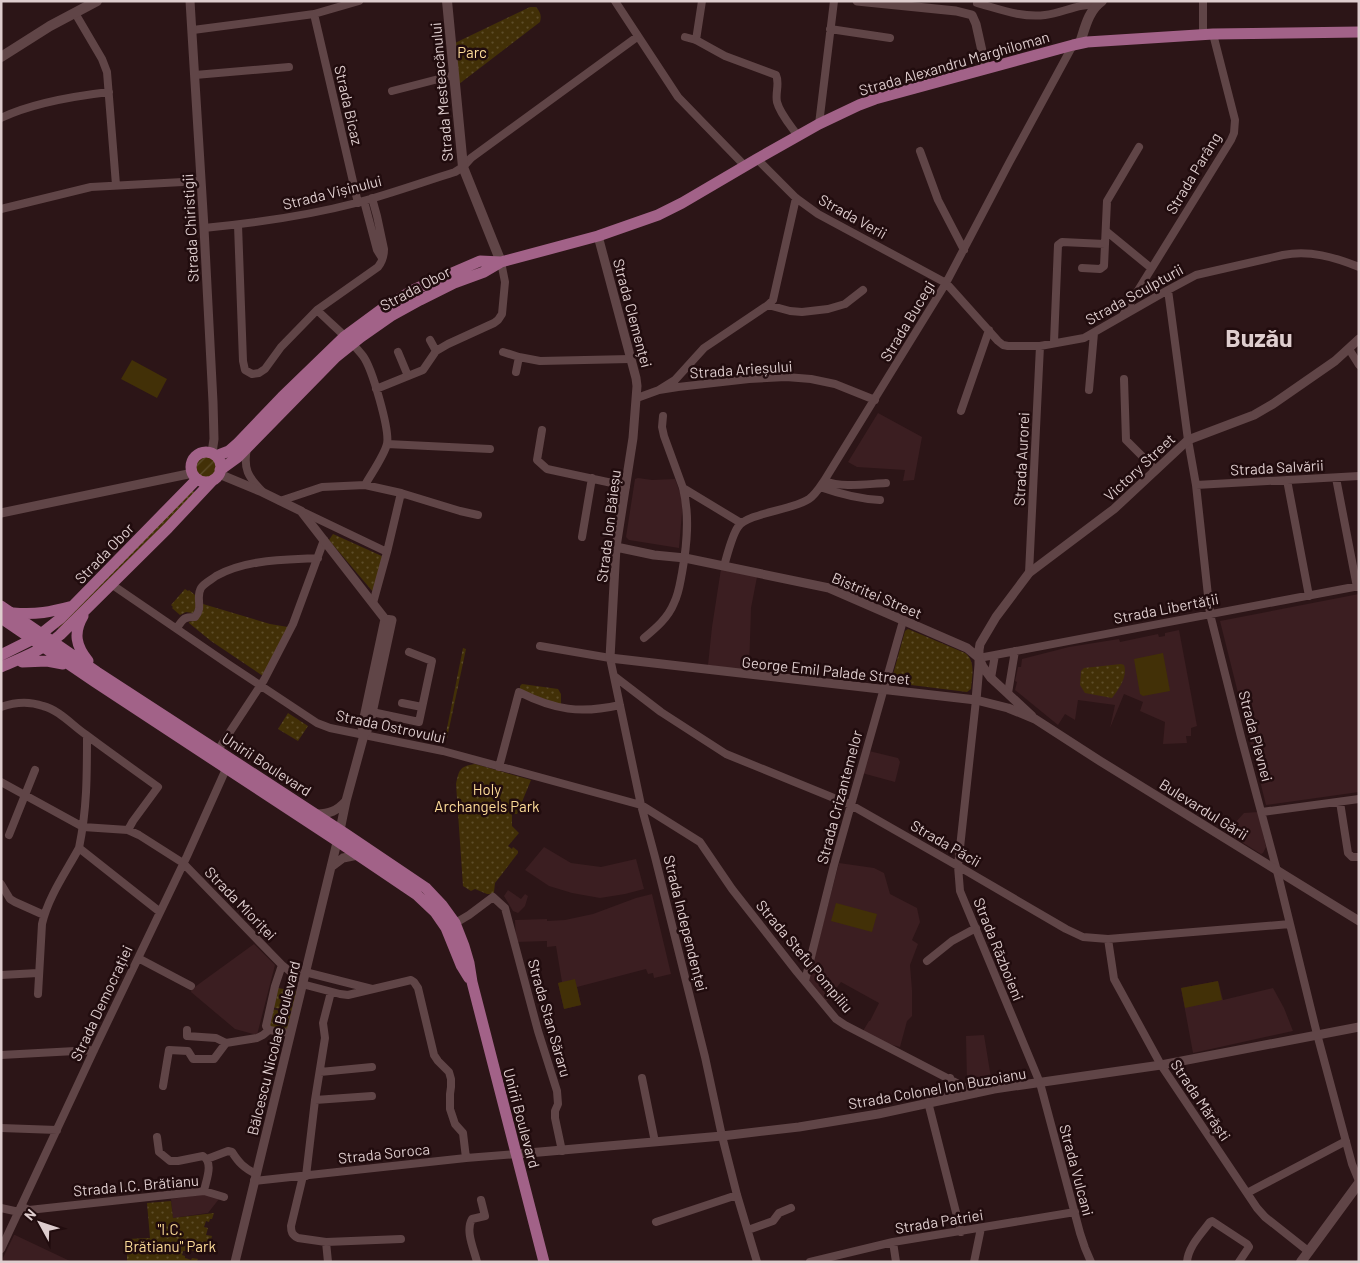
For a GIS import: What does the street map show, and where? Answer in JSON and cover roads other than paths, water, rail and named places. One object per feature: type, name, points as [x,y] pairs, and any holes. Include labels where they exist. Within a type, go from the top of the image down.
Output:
[{"type":"main road","points":[[1,57],[97,1]]},
{"type":"main road","name":"Strada Mesteacănului","points":[[447,1],[463,167],[501,262]]},
{"type":"main road","points":[[1076,44],[1091,13],[1100,3]]},
{"type":"main road","name":"Strada Alexandru Marghiloman","points":[[501,262],[598,236],[658,215],[818,124],[859,105],[1076,44],[1208,34],[1359,32]]},
{"type":"main road","name":"Strada Obor","points":[[214,455],[229,451],[282,397],[382,309],[415,289],[480,261],[501,262]]},
{"type":"main road","name":"Strada Obor","points":[[1,667],[48,645],[88,608],[217,475],[238,457],[336,357],[348,340]]},
{"type":"main road","points":[[203,452],[214,455],[220,463],[217,475],[205,482],[195,476],[191,470],[192,462],[196,456],[203,452]]},
{"type":"main road","name":"Strada Obor","points":[[1,655],[37,637],[55,624],[195,476]]},
{"type":"main road","points":[[5,612],[40,614],[75,605]]},
{"type":"main road","points":[[88,608],[77,629],[77,640],[81,652],[97,672]]},
{"type":"main road","name":"Unirii Boulevard","points":[[5,612],[48,645],[71,666],[226,769],[339,835],[426,888],[435,896],[450,918],[464,946],[544,1262]]},
{"type":"main road","name":"Unirii Boulevard","points":[[48,645],[97,672],[317,814],[358,855],[417,895],[430,908],[450,918]]},
{"type":"main road","points":[[1,667],[39,660],[48,660],[71,666]]},
{"type":"main road","points":[[430,908],[450,918]]},
{"type":"main road","points":[[1301,1262],[1359,1182]]},
{"type":"street","name":"Strada Chiristigii","points":[[190,1],[204,228],[214,455]]},
{"type":"street","points":[[192,30],[314,14],[359,1]]},
{"type":"street","points":[[615,1],[678,98],[745,166]]},
{"type":"street","points":[[696,40],[702,1]]},
{"type":"street","points":[[818,124],[834,1]]},
{"type":"street","points":[[857,1],[905,4],[956,11],[972,16],[976,24],[986,69]]},
{"type":"street","name":"Strada Parâng","points":[[1123,315],[1234,133],[1235,120],[1208,34],[1203,1]]},
{"type":"street","points":[[972,16],[977,2],[1016,14],[1037,16],[1100,3]]},
{"type":"street","points":[[75,13],[102,59],[107,72],[116,185]]},
{"type":"street","name":"Strada Bicaz","points":[[314,14],[364,201]]},
{"type":"street","points":[[830,30],[890,38]]},
{"type":"street","name":"Strada Vișinului","points":[[204,228],[285,219],[364,201],[455,172],[463,167],[471,158],[637,37]]},
{"type":"street","points":[[685,37],[696,40],[725,56],[776,75],[778,80],[777,103],[798,136]]},
{"type":"street","name":"Strada Bucegi","points":[[741,523],[751,518],[797,505],[810,498],[822,484],[946,283],[1009,163],[1076,44]]},
{"type":"street","points":[[195,75],[289,67]]},
{"type":"street","points":[[392,91],[454,76]]},
{"type":"street","points":[[1,118],[12,112],[75,96],[108,92]]},
{"type":"street","points":[[1082,268],[1100,269],[1105,264],[1108,200],[1139,147]]},
{"type":"street","points":[[920,151],[938,200],[964,250]]},
{"type":"street","name":"Strada Verii","points":[[757,159],[796,198],[818,214],[946,283]]},
{"type":"street","points":[[1,209],[83,188],[201,181]]},
{"type":"street","points":[[659,390],[674,380],[704,348],[768,305],[772,300],[796,198]]},
{"type":"street","points":[[238,225],[243,361],[245,370],[252,374],[259,373],[265,369],[281,347],[317,310],[378,267],[382,258],[376,250],[364,201]]},
{"type":"street","points":[[1106,231],[1151,268]]},
{"type":"street","name":"Strada Clemenței","points":[[598,236],[636,378],[637,398]]},
{"type":"street","points":[[1054,342],[1058,245],[1062,242],[1105,244]]},
{"type":"street","name":"Strada Sculpturii","points":[[946,283],[1003,345],[1012,347],[1040,346],[1084,338],[1196,275],[1294,253],[1317,253],[1359,267]]},
{"type":"street","points":[[376,389],[423,370],[436,350],[494,323],[500,317],[502,314],[505,282],[501,262]]},
{"type":"street","points":[[768,305],[802,312],[828,309],[845,304],[863,290]]},
{"type":"street","name":"Strada Plevnei","points":[[1168,290],[1188,440],[1196,485],[1210,614],[1278,870],[1317,1034],[1352,1164],[1359,1182]]},
{"type":"street","points":[[317,310],[365,358],[382,408],[388,434],[387,444],[365,485]]},
{"type":"street","points":[[962,412],[989,330]]},
{"type":"street","points":[[1090,390],[1094,333]]},
{"type":"street","name":"Victory Street","points":[[976,700],[979,647],[996,617],[1029,572],[1114,509],[1188,440],[1254,415],[1273,404],[1335,361],[1359,339]]},
{"type":"street","points":[[430,340],[436,350]]},
{"type":"street","name":"Strada Aurorei","points":[[1029,572],[1040,346]]},
{"type":"street","points":[[1349,349],[1359,365]]},
{"type":"street","points":[[398,352],[408,376]]},
{"type":"street","points":[[503,352],[540,361],[630,359]]},
{"type":"street","points":[[516,372],[519,357]]},
{"type":"street","name":"Strada Arieșului","points":[[637,398],[659,390],[749,379],[794,378],[835,384],[875,400]]},
{"type":"street","points":[[1124,379],[1126,440],[1156,470]]},
{"type":"street","name":"Strada Ion Băieșu","points":[[610,658],[616,547],[634,438],[637,398]]},
{"type":"street","points":[[644,638],[660,624],[674,604],[680,587],[685,558],[687,534],[685,497],[664,436],[662,427],[663,416]]},
{"type":"street","points":[[542,430],[537,460],[547,469],[626,486]]},
{"type":"street","points":[[387,444],[490,449]]},
{"type":"street","points":[[247,447],[245,460],[248,473],[265,494]]},
{"type":"street","points":[[217,475],[265,494],[387,552]]},
{"type":"street","points":[[1,513],[195,476]]},
{"type":"street","name":"Strada Salvării","points":[[1196,485],[1359,476]]},
{"type":"street","points":[[582,537],[592,478]]},
{"type":"street","points":[[1336,478],[1358,587]]},
{"type":"street","points":[[1287,480],[1309,596]]},
{"type":"street","points":[[822,484],[886,483]]},
{"type":"street","points":[[822,484],[848,497],[880,500]]},
{"type":"street","points":[[280,501],[322,487],[365,485],[401,493],[478,515]]},
{"type":"street","points":[[683,488],[741,523],[724,566]]},
{"type":"street","points":[[373,603],[401,493]]},
{"type":"street","points":[[301,511],[373,603],[389,620]]},
{"type":"street","points":[[218,750],[261,685],[292,624],[324,540]]},
{"type":"street","name":"Bistritei Street","points":[[616,547],[654,555],[685,558],[829,588],[968,648],[979,658],[991,678],[1035,719]]},
{"type":"street","points":[[177,628],[183,618],[197,616],[200,611],[200,590],[209,581],[222,573],[254,563],[318,558]]},
{"type":"street","name":"Strada Ostrovului","points":[[111,584],[317,722],[330,728],[443,752],[576,786],[641,805]]},
{"type":"street","name":"Strada Libertății","points":[[979,658],[1358,587]]},
{"type":"street","points":[[364,735],[369,727],[389,620]]},
{"type":"street","points":[[364,735],[362,727],[389,620]]},
{"type":"street","name":"Strada Crizantemelor","points":[[805,981],[851,805],[903,620]]},
{"type":"street","points":[[540,646],[610,658]]},
{"type":"street","points":[[1008,693],[1014,651]]},
{"type":"street","points":[[372,712],[419,722],[432,661],[409,652]]},
{"type":"street","points":[[991,678],[995,655]]},
{"type":"street","name":"Strada Independenței","points":[[610,658],[641,805],[705,1057],[745,1228],[757,1262]]},
{"type":"street","name":"George Emil Palade Street","points":[[610,658],[976,700],[1008,708],[1035,719]]},
{"type":"street","name":"Strada Păcii","points":[[614,676],[661,712],[726,754],[851,805],[1083,937],[1108,939],[1290,924]]},
{"type":"street","points":[[499,767],[519,692],[537,702],[558,708],[578,710],[599,709],[620,705]]},
{"type":"street","name":"Strada Războieni","points":[[976,700],[958,866],[960,891],[1040,1083]]},
{"type":"street","points":[[1,707],[18,702],[45,706],[56,712],[158,787],[132,821],[128,830],[83,827],[1,782]]},
{"type":"street","points":[[402,703],[422,707]]},
{"type":"street","name":"Bulevardul Gării","points":[[1035,719],[1359,921]]},
{"type":"street","name":"Bălcescu Nicolae Boulevard","points":[[235,1262],[346,801],[364,735]]},
{"type":"street","points":[[38,994],[38,973],[44,915],[79,848],[83,827],[87,798],[87,736]]},
{"type":"street","name":"Strada Democrației","points":[[1,1249],[226,769]]},
{"type":"street","points":[[9,835],[35,770]]},
{"type":"street","points":[[1262,812],[1359,799]]},
{"type":"street","points":[[317,814],[333,812],[346,801]]},
{"type":"street","points":[[1340,802],[1348,853],[1352,858],[1359,857]]},
{"type":"street","name":"Strada Stefu Pompiliu","points":[[641,805],[700,842],[732,889],[839,1022],[976,1093]]},
{"type":"street","name":"Strada Mioriței","points":[[128,830],[183,863],[282,965],[292,973],[304,978]]},
{"type":"street","points":[[79,848],[160,912]]},
{"type":"street","points":[[331,868],[343,858],[358,855]]},
{"type":"street","points":[[1,884],[14,902],[44,915]]},
{"type":"street","name":"Strada Stan Săraru","points":[[450,918],[469,915],[493,897],[505,908],[538,1031],[557,1091],[558,1104],[555,1118],[562,1150]]},
{"type":"street","points":[[927,960],[952,941],[976,928]]},
{"type":"street","name":"Strada Mărăști","points":[[1108,939],[1114,979],[1161,1065],[1257,1208],[1265,1217],[1308,1251]]},
{"type":"street","points":[[138,958],[191,986]]},
{"type":"street","points":[[269,1030],[266,1026],[266,1020],[282,965]]},
{"type":"street","points":[[1,975],[38,973]]},
{"type":"street","points":[[304,978],[374,989]]},
{"type":"street","points":[[304,978],[331,992],[348,995],[411,980],[417,984],[434,1055],[438,1062],[449,1072],[451,1078],[450,1109],[455,1124],[463,1134],[466,1158]]},
{"type":"street","points":[[331,992],[323,1023],[325,1034],[320,1072],[304,1176],[291,1226],[292,1233],[298,1238],[326,1242],[401,1239]]},
{"type":"street","name":"Strada Colonel Ion Buzoianu","points":[[517,1154],[722,1136],[816,1124],[878,1114],[976,1093],[1161,1065],[1359,1027]]},
{"type":"street","points":[[186,1030],[187,1036],[216,1038],[226,1043],[257,1038],[269,1030],[290,1033]]},
{"type":"street","points":[[163,1086],[169,1050],[188,1051],[193,1059],[214,1059],[226,1043]]},
{"type":"street","points":[[1,1055],[94,1050]]},
{"type":"street","points":[[320,1072],[372,1067]]},
{"type":"street","points":[[642,1078],[655,1142]]},
{"type":"street","points":[[947,1099],[950,1078]]},
{"type":"street","name":"Strada Vulcani","points":[[1040,1083],[1074,1212],[1085,1248],[1092,1262]]},
{"type":"street","points":[[315,1100],[372,1096]]},
{"type":"street","points":[[928,1102],[961,1232]]},
{"type":"street","points":[[1,1128],[58,1130]]},
{"type":"street","points":[[157,1137],[159,1152],[170,1161],[203,1156],[207,1159],[209,1166],[204,1191]]},
{"type":"street","points":[[1247,1193],[1346,1141]]},
{"type":"street","points":[[207,1159],[228,1151],[232,1152],[236,1159],[255,1178]]},
{"type":"street","name":"Strada Soroca","points":[[255,1178],[304,1176],[517,1154]]},
{"type":"street","name":"Strada I.C. Brătianu","points":[[1,1208],[28,1210],[204,1191],[224,1197]]},
{"type":"street","points":[[656,1222],[738,1195]]},
{"type":"street","points":[[477,1262],[469,1232],[469,1224],[472,1219],[485,1216],[481,1200]]},
{"type":"street","points":[[745,1228],[773,1221],[779,1213],[791,1208]]},
{"type":"street","name":"Strada Patriei","points":[[810,1262],[893,1242],[1074,1212]]},
{"type":"street","points":[[1187,1262],[1188,1254],[1192,1247],[1212,1221],[1249,1247],[1239,1262]]},
{"type":"street","points":[[974,1262],[981,1228]]},
{"type":"street","points":[[326,1242],[328,1262]]},
{"type":"street","points":[[893,1242],[896,1262]]},
{"type":"district","name":"Buzău","points":[[1259,337]]},
{"type":"park label","name":"Parc","points":[[472,52]]},
{"type":"park label","name":"Holy Archangels Park","points":[[487,798]]},
{"type":"park label","name":"\"I.C. Brătianu\" Park","points":[[170,1238]]}]
